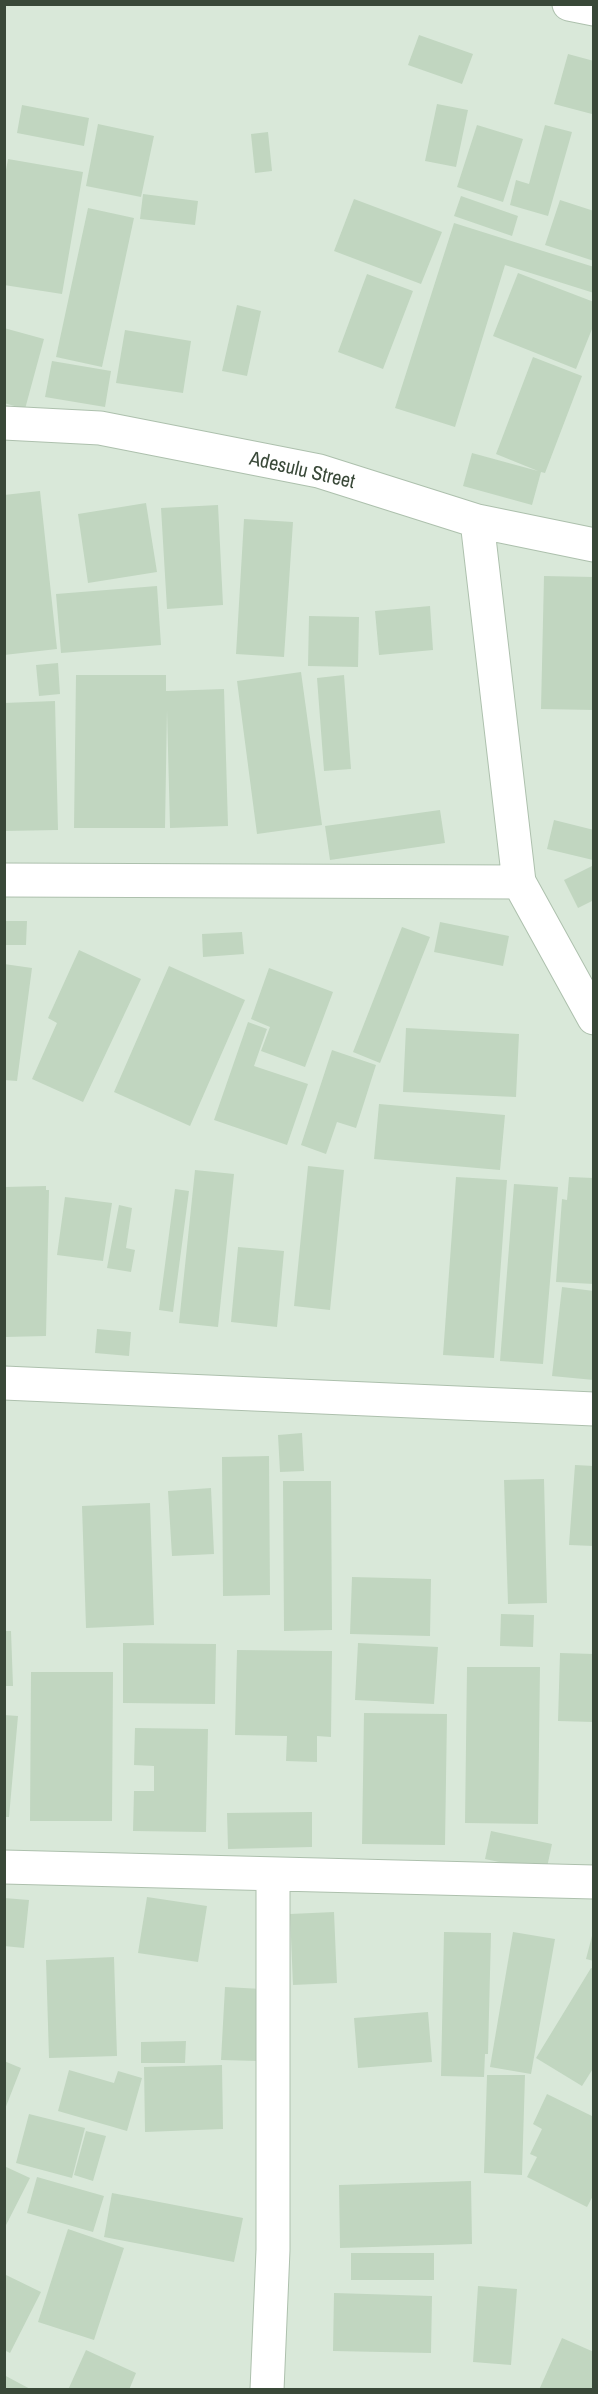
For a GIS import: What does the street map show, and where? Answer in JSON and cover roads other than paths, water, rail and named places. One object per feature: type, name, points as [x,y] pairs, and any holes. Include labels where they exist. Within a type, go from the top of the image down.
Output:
[{"type":"street","points":[[568,4],[594,9]]},
{"type":"street","name":"Adesulu Street","points":[[4,423],[100,428],[319,471],[477,521],[594,545]]},
{"type":"street","points":[[477,521],[519,882],[594,1018]]},
{"type":"street","points":[[4,880],[519,882]]},
{"type":"street","points":[[4,1383],[594,1409]]},
{"type":"street","points":[[4,1867],[594,1882]]},
{"type":"street","points":[[267,2390],[273,2250],[273,1874]]}]
